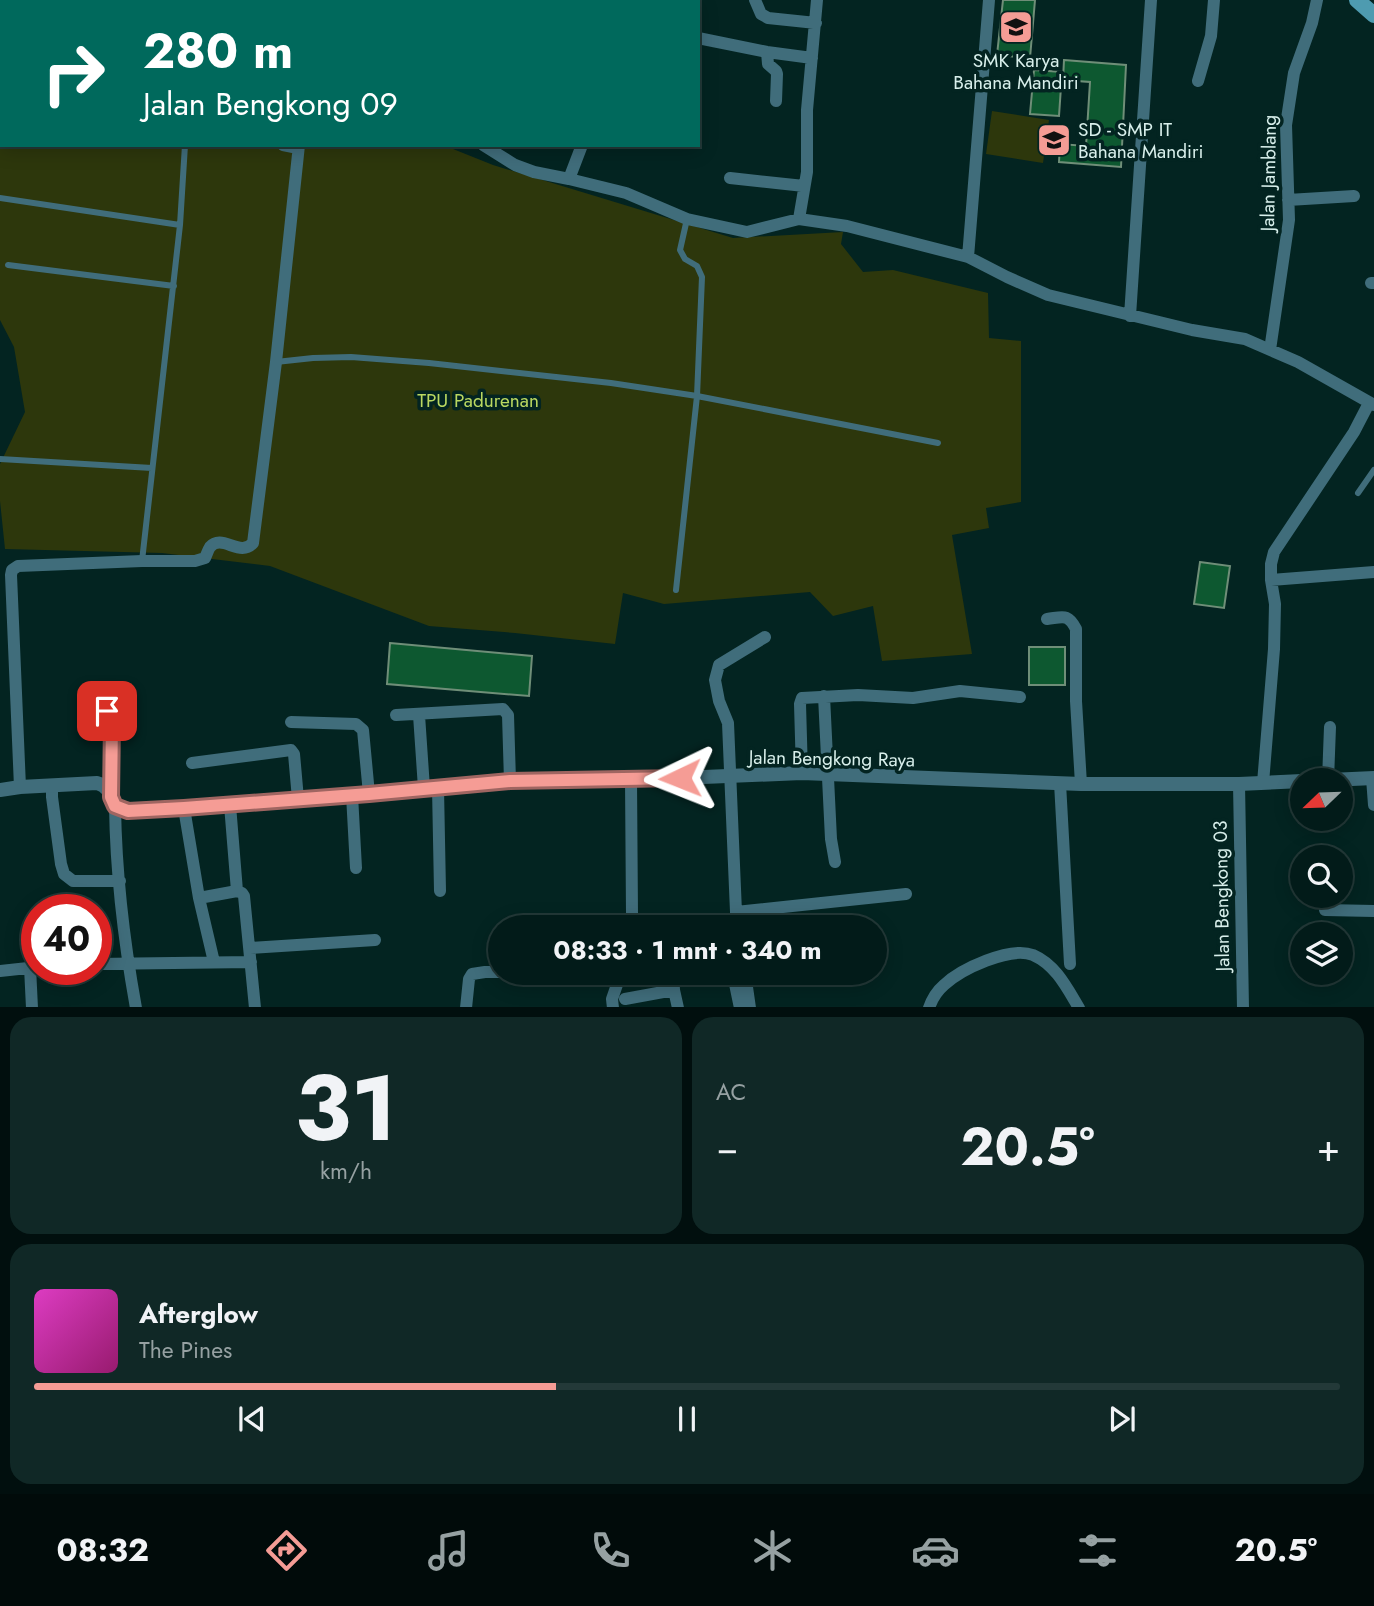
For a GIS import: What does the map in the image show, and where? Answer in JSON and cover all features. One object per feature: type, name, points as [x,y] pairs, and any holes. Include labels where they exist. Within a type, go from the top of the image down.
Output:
[{"type":"main road","points":[[1357,0],[1374,15]]},
{"type":"street","points":[[755,0],[765,17],[816,23]]},
{"type":"street","points":[[799,219],[807,172],[807,110],[817,0]]},
{"type":"street","points":[[968,257],[989,0]]},
{"type":"street","points":[[1130,316],[1151,0]]},
{"type":"street","points":[[1198,81],[1211,36],[1214,0]]},
{"type":"street","name":"Jalan Jamblang","points":[[1270,350],[1289,220],[1286,125],[1294,73],[1312,23],[1317,0]]},
{"type":"street","points":[[700,38],[812,58]]},
{"type":"street","points":[[767,52],[768,64],[777,74],[776,101]]},
{"type":"street","points":[[20,787],[12,570],[18,566],[200,560],[205,558],[210,546],[221,542],[246,549],[253,544],[299,147]]},
{"type":"street","points":[[486,147],[515,165],[534,172],[626,193],[687,219],[747,232],[799,219],[847,226],[968,257],[1048,295],[1130,316],[1245,340],[1298,362],[1371,404],[1274,552],[1271,564],[1275,604],[1274,649],[1263,783]]},
{"type":"street","points":[[569,178],[581,147]]},
{"type":"street","points":[[730,178],[804,186]]},
{"type":"street","points":[[1288,200],[1354,196]]},
{"type":"street","points":[[1271,580],[1374,572]]},
{"type":"street","points":[[1047,618],[1064,617],[1071,620],[1076,629],[1076,701],[1081,784]]},
{"type":"street","points":[[736,915],[728,723],[719,701],[715,680],[719,665],[765,637]]},
{"type":"street","points":[[802,773],[802,698],[858,695],[913,698],[960,691],[1020,697]]},
{"type":"street","points":[[824,696],[831,839],[835,862]]},
{"type":"street","points":[[396,715],[503,709],[508,715],[510,781]]},
{"type":"street","points":[[94,711],[107,711],[112,722],[116,847],[136,1007]]},
{"type":"street","points":[[419,715],[431,788],[440,891]]},
{"type":"street","points":[[290,722],[360,726],[363,730],[369,794]]},
{"type":"street","points":[[1329,768],[1330,727]]},
{"type":"street","points":[[192,763],[291,750],[294,754],[298,799]]},
{"type":"street","name":"Jalan Bengkong Raya","points":[[0,790],[97,783],[103,785],[113,801],[128,811],[510,781],[631,780],[802,773],[1081,784],[1290,782]]},
{"type":"street","points":[[1353,779],[1373,778],[1374,805]]},
{"type":"street","points":[[631,780],[632,915]]},
{"type":"street","points":[[1060,783],[1070,964]]},
{"type":"street","name":"Jalan Bengkong 03","points":[[1239,784],[1243,1007]]},
{"type":"street","points":[[52,786],[64,874],[74,881],[120,881]]},
{"type":"street","points":[[352,795],[356,868]]},
{"type":"street","points":[[230,805],[237,891]]},
{"type":"street","points":[[184,808],[199,898],[214,962]]},
{"type":"street","points":[[199,898],[237,891],[242,893],[246,901],[256,1007]]},
{"type":"street","points":[[736,912],[906,894]]},
{"type":"street","points":[[1325,910],[1374,911]]},
{"type":"street","points":[[112,964],[214,962],[375,940]]},
{"type":"street","points":[[929,1007],[946,983],[978,964],[1015,952],[1032,955],[1046,963],[1059,975],[1079,1007]]},
{"type":"street","points":[[0,971],[21,969]]},
{"type":"street","points":[[466,1007],[472,974],[488,972]]},
{"type":"street","points":[[32,1007],[33,985]]},
{"type":"street","points":[[613,1007],[612,999],[617,985]]},
{"type":"street","points":[[674,985],[678,1007]]},
{"type":"street","points":[[735,985],[740,1007]]},
{"type":"street","points":[[747,985],[750,1007]]},
{"type":"street","points":[[625,999],[674,990]]},
{"type":"lane","points":[[142,561],[174,286],[185,147]]},
{"type":"lane","points":[[0,198],[180,225]]},
{"type":"lane","points":[[676,590],[697,396],[702,277],[697,266],[685,259],[680,250],[687,219]]},
{"type":"lane","points":[[8,265],[174,286]]},
{"type":"lane","points":[[276,362],[351,357],[597,382],[697,396],[938,443]]},
{"type":"lane","points":[[0,459],[152,468]]},
{"type":"lane","points":[[1358,494],[1374,470]]},
{"type":"green space","points":[[992,111],[1049,120],[1043,163],[986,154]]},
{"type":"green space","name":"TPU Padurenan","points":[[0,147],[448,147],[493,165],[733,238],[843,232],[841,244],[863,272],[893,270],[988,293],[989,338],[1021,341],[1021,502],[986,508],[989,528],[952,535],[972,654],[882,661],[873,606],[833,616],[810,592],[664,604],[623,593],[615,644],[429,626],[270,566],[162,553],[5,549],[0,501],[0,464],[25,412],[14,347],[0,320]]},
{"type":"building","name":"SMK Karya Bahana Mandiri","points":[[1003,0],[1035,0],[1030,58],[997,55]]},
{"type":"building","points":[[1064,60],[1126,65],[1121,167],[1059,162],[1060,144],[1086,146],[1090,82],[1063,80]]},
{"type":"building","points":[[1034,70],[1062,72],[1059,116],[1030,114]]},
{"type":"building","points":[[1200,562],[1230,566],[1224,608],[1194,604]]},
{"type":"building","points":[[390,643],[532,656],[529,696],[387,684]]},
{"type":"building","points":[[1029,647],[1065,647],[1065,685],[1029,685]]},
{"type":"place","name":"SMK Karya Bahana Mandiri","points":[[1016,27]]},
{"type":"place","name":"SD - SMP IT Bahana Mandiri","points":[[1054,140]]},
{"type":"route","points":[[107,711],[112,722],[111,797],[115,806],[128,811],[510,781],[680,778]]}]
